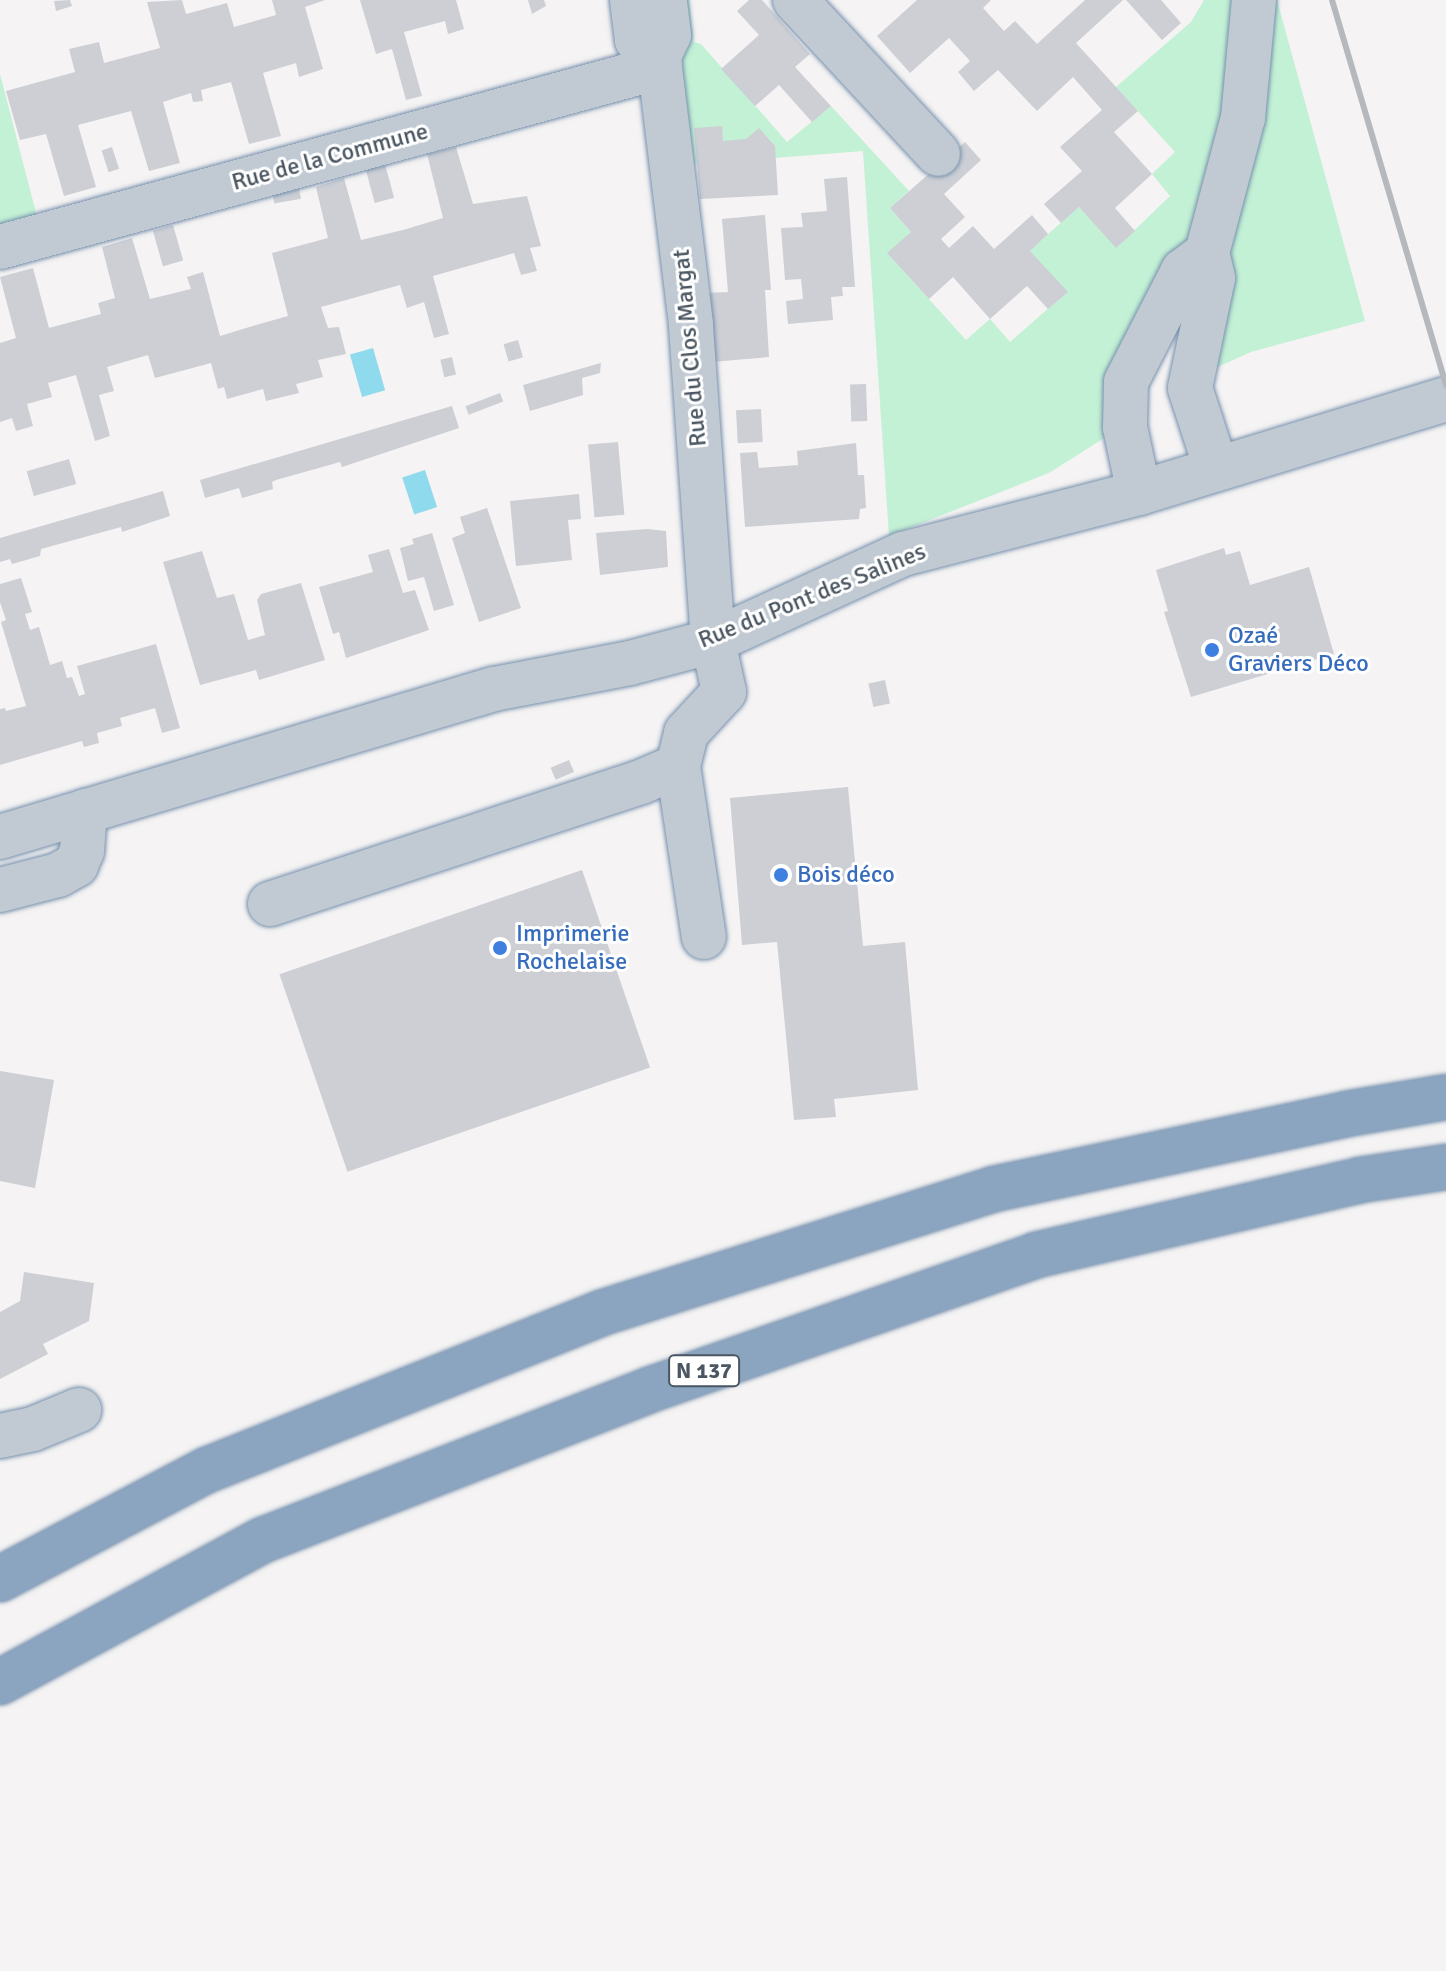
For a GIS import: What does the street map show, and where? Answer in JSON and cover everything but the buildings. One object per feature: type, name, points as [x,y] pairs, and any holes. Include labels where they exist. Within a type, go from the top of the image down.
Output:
[{"type":"highway","points":[[0,1579],[207,1470],[601,1313],[994,1189],[1346,1114],[1446,1097]]},
{"type":"highway","name":"N 137","points":[[0,1682],[263,1540],[649,1390],[1036,1255],[1360,1180],[1446,1167]]},
{"type":"street","points":[[632,0],[637,40],[659,62]]},
{"type":"street","name":"Rue du Clos Margat","points":[[665,0],[669,35],[659,62],[691,324],[713,641],[724,692],[686,733],[678,766]]},
{"type":"street","points":[[795,0],[938,154]]},
{"type":"street","points":[[1216,468],[1190,388],[1213,278],[1207,253],[1243,118],[1254,0]]},
{"type":"street","name":"Rue de la Commune","points":[[0,247],[659,62]]},
{"type":"street","points":[[1139,493],[1125,427],[1126,382],[1183,271],[1207,253]]},
{"type":"street","name":"Rue du Pont des Salines","points":[[0,837],[494,689],[630,663],[713,641],[903,554],[1139,493],[1446,399]]},
{"type":"street","points":[[270,904],[641,782],[678,766],[704,937]]},
{"type":"street","points":[[0,890],[58,875],[76,865],[82,851],[85,811]]},
{"type":"street","points":[[0,1436],[33,1429],[79,1410]]},
{"type":"green space","points":[[632,0],[689,0],[694,42],[701,44],[787,142],[831,106],[909,191],[890,208],[911,232],[888,254],[966,340],[990,319],[1010,342],[1067,292],[1030,251],[1048,234],[1079,207],[1117,247],[1170,196],[1152,174],[1175,152],[1116,87],[1191,22],[1204,0],[1277,0],[1365,321],[1251,352],[1204,373],[1208,254],[1112,433],[1049,473],[889,536],[863,151],[775,158],[774,149],[672,168]]},
{"type":"green space","points":[[0,74],[42,236],[0,247]]},
{"type":"water","points":[[373,348],[385,390],[362,397],[350,355]]},
{"type":"water","points":[[425,470],[437,507],[414,515],[402,477]]},
{"type":"railway","points":[[1332,0],[1446,386]]},
{"type":"place","name":"Ozaé Graviers Déco","points":[[1212,650]]},
{"type":"place","name":"Bois déco","points":[[781,875]]},
{"type":"place","name":"Imprimerie Rochelaise","points":[[500,948]]}]
